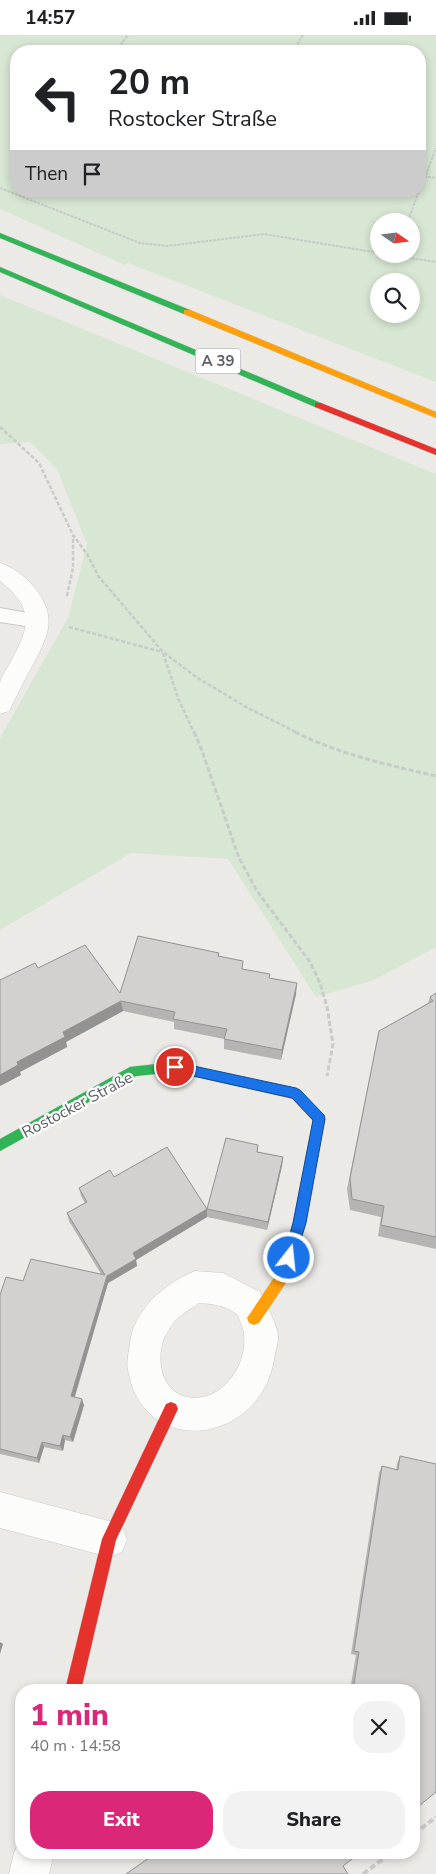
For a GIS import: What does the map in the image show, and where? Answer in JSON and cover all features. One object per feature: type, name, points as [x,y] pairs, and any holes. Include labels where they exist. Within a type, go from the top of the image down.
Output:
[{"type":"main road","name":"A 39","points":[[0,235],[436,415]]},
{"type":"main road","name":"A 39","points":[[0,269],[381,431],[436,452]]},
{"type":"main road","name":"Rostocker Straße","points":[[0,1145],[134,1071],[175,1067],[296,1093],[319,1119]]},
{"type":"main road","points":[[254,1318],[284,1275],[299,1223],[319,1119]]},
{"type":"main road","points":[[74,1684],[110,1539],[171,1409]]},
{"type":"street","points":[[0,571],[12,578],[27,592],[47,622],[36,636],[0,705]]},
{"type":"street","points":[[195,1287],[223,1289],[248,1303],[262,1334],[255,1374],[240,1394],[220,1410],[192,1415],[171,1409],[153,1394],[144,1369],[147,1335],[165,1308],[195,1287]]},
{"type":"street","points":[[0,1511],[110,1539]]},
{"type":"street","points":[[29,1874],[33,1859]]},
{"type":"lane","points":[[0,615],[47,622]]},
{"type":"path","points":[[426,174],[436,148]]},
{"type":"path","points":[[23,197],[140,243],[168,246],[264,234],[370,252]]},
{"type":"path","points":[[411,213],[418,197]]},
{"type":"path","points":[[420,260],[436,263]]},
{"type":"path","points":[[0,427],[39,463],[73,535],[87,553],[99,577],[163,652],[196,677],[248,708],[317,743],[382,763],[436,776]]},
{"type":"path","points":[[73,535],[73,568],[70,587],[47,622],[163,652]]},
{"type":"path","points":[[163,652],[178,698],[200,748],[239,859],[258,891],[310,962],[320,983],[327,1007],[333,1044],[319,1119]]},
{"type":"path","points":[[420,1829],[436,1817]]},
{"type":"path","points":[[363,1874],[382,1859]]},
{"type":"green space","points":[[0,35],[436,35],[436,382],[128,263],[125,265],[0,209]]},
{"type":"green space","points":[[0,295],[436,474],[436,947],[374,980],[316,997],[228,859],[131,853],[0,930],[0,738],[68,618],[87,544],[57,469],[30,442],[0,444]]},
{"type":"building","points":[[138,936],[219,953],[218,956],[243,961],[242,969],[270,974],[269,978],[297,983],[282,1050],[224,1039],[227,1029],[173,1019],[175,1012],[121,1001],[63,1032],[65,1037],[17,1062],[18,1065],[0,1075],[0,980],[35,963],[38,968],[85,945],[120,993]]},
{"type":"building","points":[[436,993],[436,1237],[381,1225],[384,1206],[352,1199],[350,1178],[379,1031],[433,1001],[430,997]]},
{"type":"building","points":[[226,1138],[258,1145],[257,1152],[283,1157],[268,1222],[207,1209]]},
{"type":"building","points":[[167,1147],[207,1209],[133,1253],[136,1259],[107,1276],[71,1396],[82,1399],[70,1437],[63,1435],[60,1446],[42,1442],[37,1458],[0,1449],[0,1295],[6,1277],[23,1281],[31,1259],[105,1275],[67,1213],[87,1202],[79,1188],[110,1170],[114,1177]]},
{"type":"building","points":[[400,1456],[436,1464],[436,1792],[420,1805],[420,1684],[354,1684],[359,1652],[354,1651],[382,1466],[398,1470]]},
{"type":"building","points":[[147,1859],[352,1859],[343,1866],[348,1874],[126,1874]]},
{"type":"traffic: fast","points":[[0,235],[187,312]]},
{"type":"traffic: fast","points":[[0,269],[318,405]]},
{"type":"traffic: fast","points":[[0,1145],[134,1071],[175,1067],[281,1091]]},
{"type":"traffic: slow","points":[[187,312],[436,415]]},
{"type":"traffic: slow","points":[[254,1318],[284,1275],[299,1223],[319,1119],[296,1094],[281,1091]]},
{"type":"traffic: jam","points":[[318,405],[436,452]]},
{"type":"traffic: jam","points":[[74,1684],[109,1539],[171,1409]]},
{"type":"route","points":[[175,1067],[296,1093],[319,1119],[299,1223],[289,1258]]}]
